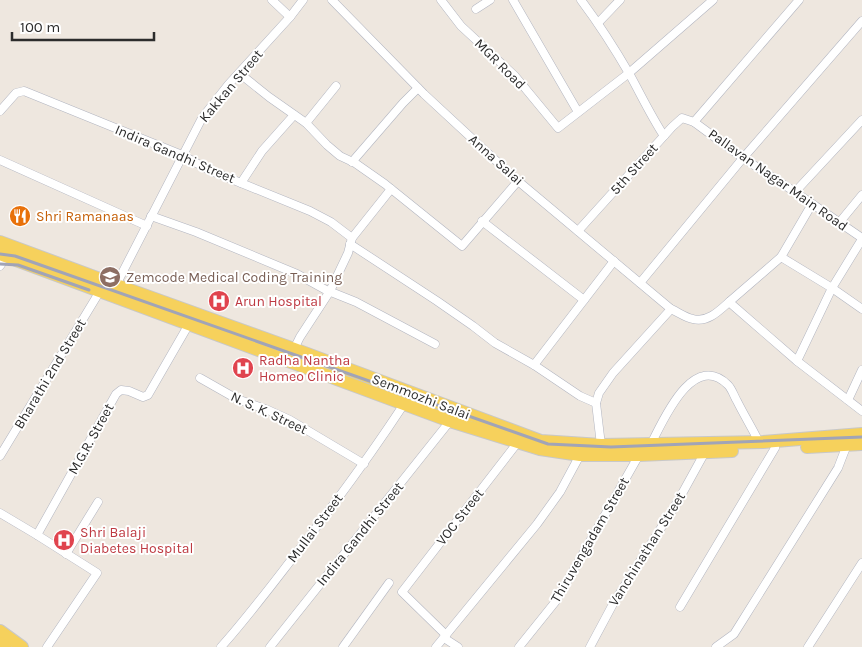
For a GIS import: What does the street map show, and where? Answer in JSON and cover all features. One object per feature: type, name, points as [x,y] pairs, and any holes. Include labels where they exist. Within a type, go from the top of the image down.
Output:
[{"type":"main road","name":"Semmozhi Salai","points":[[0,242],[541,441],[639,455],[775,448],[853,438]]},
{"type":"main road","name":"Semmozhi Salai","points":[[2,258],[100,291],[450,421],[540,449],[580,455],[602,450],[651,444],[853,438],[862,444]]},
{"type":"main road","points":[[0,631],[22,647]]},
{"type":"main road","points":[[0,644],[5,647]]},
{"type":"street","points":[[272,0],[290,17]]},
{"type":"street","name":"Kakkan Street","points":[[116,285],[202,118],[303,0]]},
{"type":"street","name":"Anna Salai","points":[[332,0],[418,88],[518,180],[671,309],[694,320],[707,319],[721,310],[781,257],[812,204]]},
{"type":"street","name":"MGR Road","points":[[442,0],[461,26],[515,76],[558,128],[578,112]]},
{"type":"street","points":[[476,9],[490,0]]},
{"type":"street","points":[[513,0],[578,112],[629,73],[713,0]]},
{"type":"street","points":[[581,0],[598,22],[664,136]]},
{"type":"street","points":[[598,22],[620,0]]},
{"type":"street","points":[[694,122],[799,0]]},
{"type":"street","points":[[640,283],[743,158],[862,21]]},
{"type":"street","points":[[240,73],[269,97],[306,123],[326,145],[340,156],[391,188],[462,246],[518,180]]},
{"type":"street","points":[[306,123],[336,86]]},
{"type":"street","points":[[352,162],[418,88]]},
{"type":"street","name":"Indira Gandhi Street","points":[[0,111],[16,93],[24,91],[310,211],[331,222],[351,241],[495,343],[534,365],[580,396],[596,403]]},
{"type":"street","points":[[241,183],[262,151],[294,115]]},
{"type":"street","name":"5th Street","points":[[578,231],[679,119],[682,118],[694,122]]},
{"type":"street","points":[[795,192],[862,120]]},
{"type":"street","name":"Pallavan Nagar Main Road","points":[[694,122],[743,158],[862,238]]},
{"type":"street","points":[[0,160],[146,226]]},
{"type":"street","points":[[294,349],[330,291],[348,253],[351,241],[391,188]]},
{"type":"street","points":[[839,223],[862,195]]},
{"type":"street","points":[[152,216],[297,274],[356,302],[435,344]]},
{"type":"street","points":[[482,221],[584,300]]},
{"type":"street","points":[[798,361],[832,288],[862,238]]},
{"type":"street","points":[[781,257],[862,309]]},
{"type":"street","points":[[534,365],[614,261]]},
{"type":"street","name":"Bharathi 2nd Street","points":[[0,456],[100,291]]},
{"type":"street","points":[[729,302],[798,361],[862,411]]},
{"type":"street","points":[[602,450],[596,403],[599,393],[612,372],[671,309]]},
{"type":"street","name":"M.G.R. Street","points":[[37,535],[116,394],[121,390],[129,391],[142,398],[148,395],[189,324]]},
{"type":"street","points":[[848,400],[862,370]]},
{"type":"street","points":[[651,444],[676,398],[697,377],[709,376],[719,378],[729,386],[759,442]]},
{"type":"street","name":"N. S. K. Street","points":[[200,378],[237,399],[290,420],[364,464]]},
{"type":"street","name":"Mullai Street","points":[[220,647],[239,628],[364,464],[404,404]]},
{"type":"street","name":"Indira Gandhi Street","points":[[270,647],[450,421]]},
{"type":"street","points":[[716,647],[734,634],[838,468],[853,438]]},
{"type":"street","name":"VOC Street","points":[[445,636],[402,592],[518,442]]},
{"type":"street","points":[[680,607],[775,448]]},
{"type":"street","name":"Vanchinathan Street","points":[[590,647],[613,604],[678,502],[705,452]]},
{"type":"street","points":[[436,647],[537,524],[560,492],[580,455]]},
{"type":"street","name":"Thiruvengadam Street","points":[[519,647],[556,601],[639,455]]},
{"type":"street","points":[[66,554],[98,502]]},
{"type":"street","points":[[0,513],[97,573],[47,647]]},
{"type":"street","points":[[808,647],[862,563]]},
{"type":"street","points":[[342,647],[389,583]]},
{"type":"street","points":[[445,636],[458,647]]},
{"type":"railway","points":[[0,254],[15,256],[548,444],[611,447],[862,437]]},
{"type":"railway","points":[[0,264],[18,265],[89,290]]},
{"type":"place","name":"Shri Ramanaas","points":[[20,216]]},
{"type":"place","name":"Zemcode Medical Coding Training","points":[[110,277]]},
{"type":"place","name":"Arun Hospital","points":[[219,301]]},
{"type":"place","name":"Radha Nantha Homeo Clinic","points":[[243,368]]},
{"type":"place","name":"Shri Balaji Diabetes Hospital","points":[[64,540]]}]
